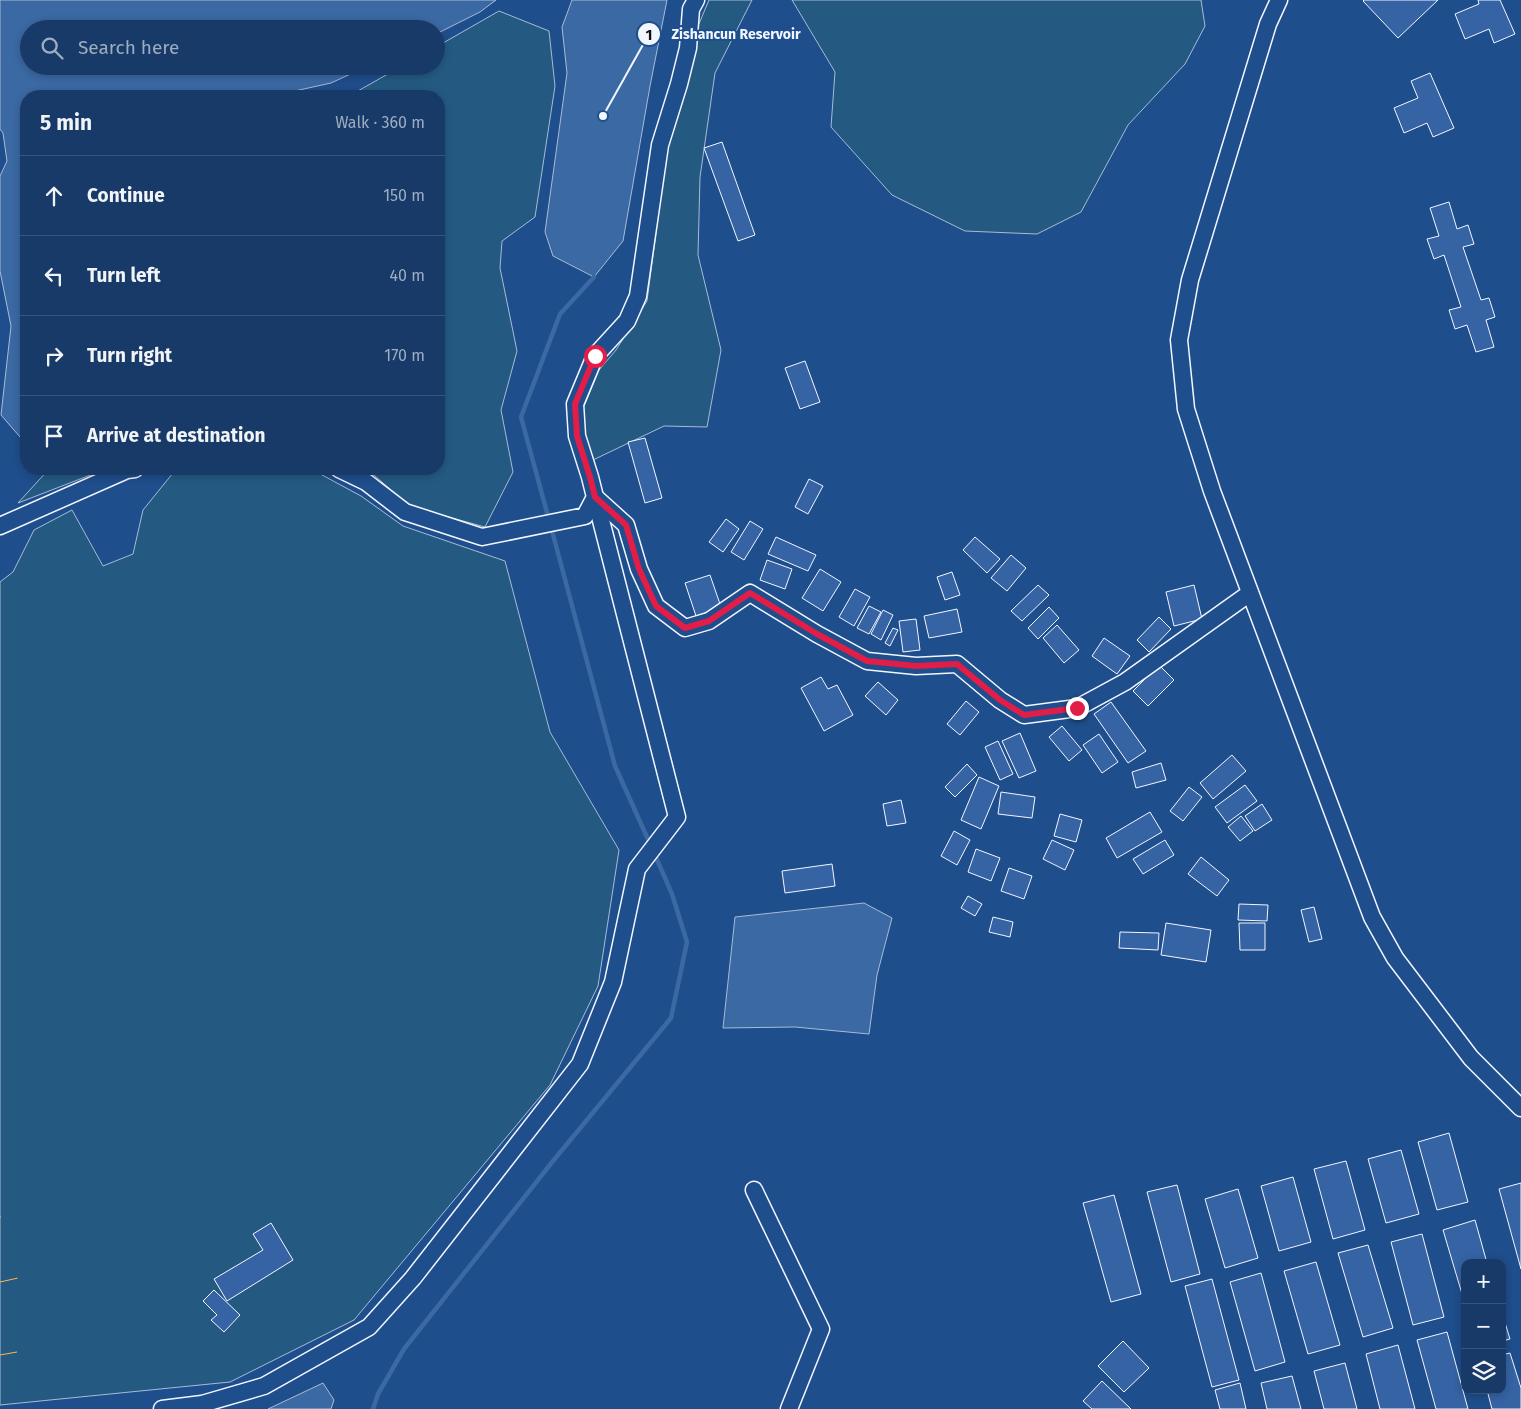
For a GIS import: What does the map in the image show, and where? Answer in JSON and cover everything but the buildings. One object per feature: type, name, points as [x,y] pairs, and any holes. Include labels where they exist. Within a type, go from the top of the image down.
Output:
[{"type":"street","points":[[162,1409],[202,1404],[264,1386],[369,1327],[413,1278],[580,1064],[613,982],[637,869],[677,817],[590,477],[577,436],[575,404],[595,356],[627,321],[638,296],[660,145],[688,48],[691,9],[696,0]]},
{"type":"street","points":[[1279,0],[1268,24],[1190,280],[1179,340],[1186,409],[1212,491],[1372,917],[1394,958],[1471,1058],[1521,1108]]},
{"type":"street","points":[[0,526],[116,475]]},
{"type":"street","points":[[351,475],[366,482],[405,512],[482,537],[585,516],[595,497]]},
{"type":"street","points":[[595,497],[626,525],[639,569],[656,606],[685,628],[709,621],[750,593],[817,634],[867,661],[916,666],[957,664],[1000,700],[1024,715],[1077,708],[1125,682],[1250,593]]},
{"type":"street","points":[[754,1190],[821,1329],[790,1409]]},
{"type":"shaded area","points":[[0,0],[496,0],[480,12],[445,30],[445,20],[20,20],[20,75],[348,75],[331,83],[299,90],[20,90],[20,437],[1,415],[11,326],[0,271],[0,176],[7,161],[3,133],[0,129]]},
{"type":"shaded area","points":[[572,0],[667,0],[623,241],[594,277],[553,256],[545,232],[567,73],[562,27]]},
{"type":"shaded area","points":[[709,0],[752,0],[715,73],[700,177],[698,255],[721,350],[707,427],[664,426],[593,460],[580,416],[599,370],[616,350],[647,301],[667,150],[698,26]]},
{"type":"shaded area","points":[[792,0],[1201,0],[1205,26],[1185,64],[1128,125],[1081,212],[1037,234],[965,231],[892,195],[831,127],[835,72]]},
{"type":"shaded area","points":[[499,11],[549,31],[555,86],[535,217],[502,241],[500,268],[517,351],[501,410],[513,472],[485,527],[409,506],[374,475],[445,475],[445,90],[360,90],[386,75],[445,75],[445,42]]},
{"type":"shaded area","points":[[44,475],[90,475],[18,503]]},
{"type":"shaded area","points":[[171,475],[322,475],[361,496],[403,526],[505,561],[550,732],[619,850],[598,986],[550,1085],[354,1320],[230,1382],[0,1405],[0,582],[13,572],[34,530],[72,510],[103,566],[133,554],[143,510]]},
{"type":"shaded area","points":[[864,903],[892,918],[877,975],[869,1034],[795,1027],[723,1028],[735,917]]},
{"type":"shaded area","points":[[323,1383],[334,1400],[331,1409],[268,1409]]},
{"type":"waterway","points":[[549,520],[521,417],[560,314],[594,277]]},
{"type":"waterway","points":[[551,527],[615,766],[651,846]]},
{"type":"waterway","points":[[373,1409],[378,1394],[404,1349],[553,1161],[671,1018],[687,942],[672,894],[654,853]]},
{"type":"power","points":[[0,1282],[18,1278]]},
{"type":"power","points":[[0,1355],[17,1352]]},
{"type":"place","name":"Zishancun Reservoir","points":[[603,116]]},
{"type":"route","points":[[595,356],[575,404],[577,436],[595,497],[626,525],[639,569],[656,606],[685,628],[709,621],[750,593],[817,634],[867,661],[916,666],[957,664],[1000,700],[1024,715],[1077,708]]}]
